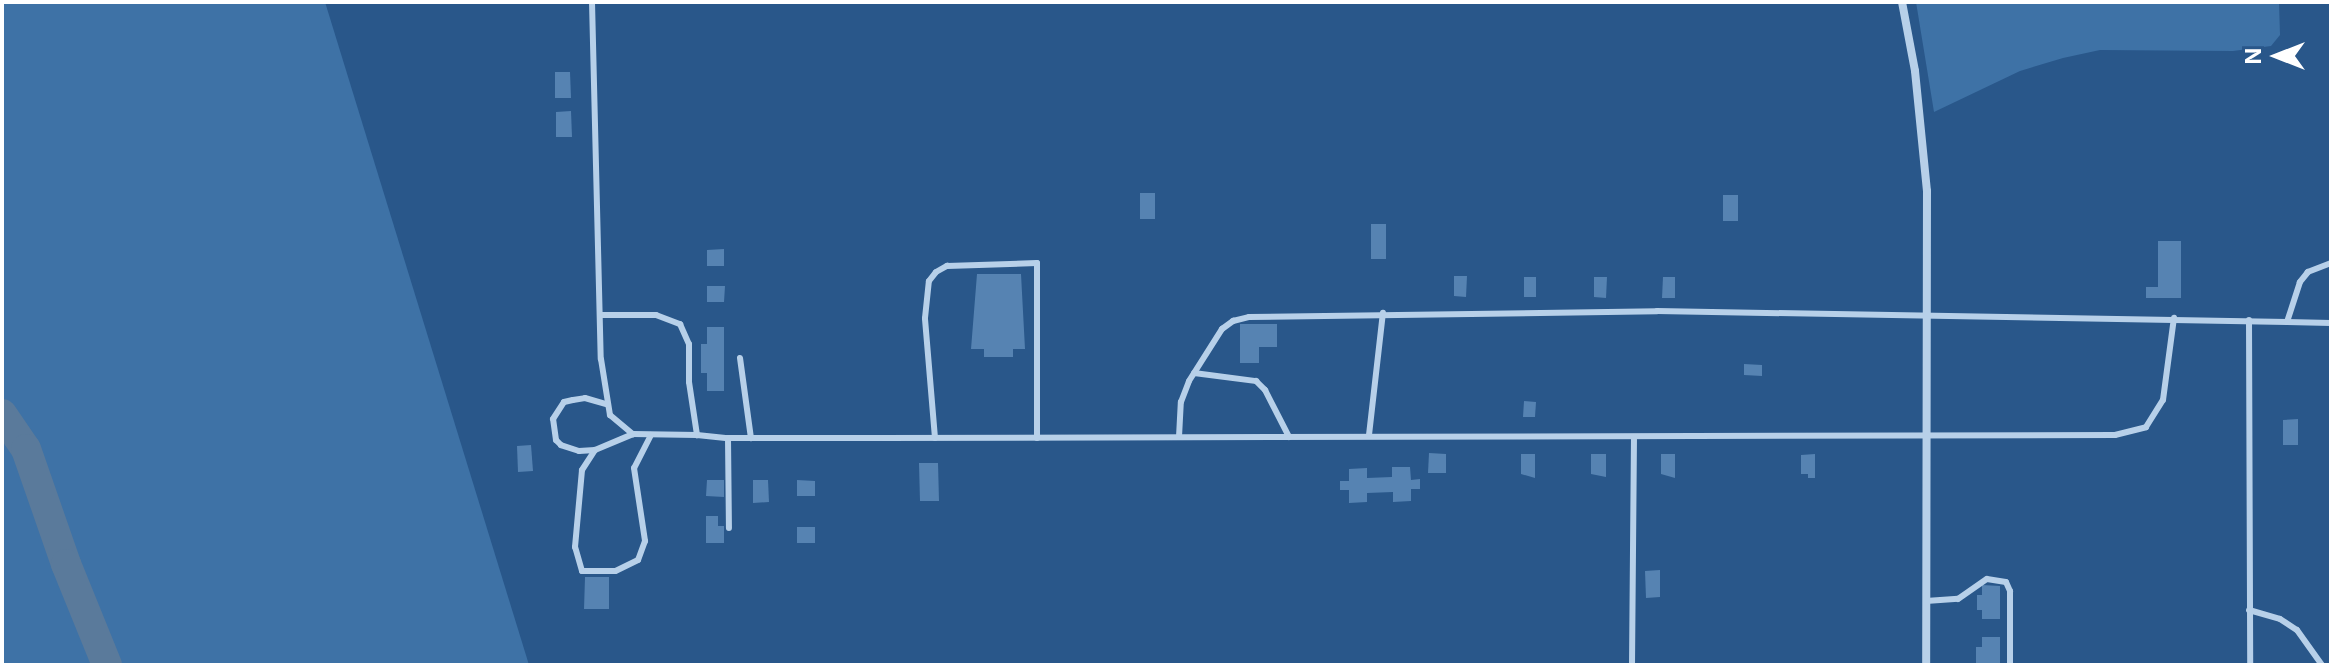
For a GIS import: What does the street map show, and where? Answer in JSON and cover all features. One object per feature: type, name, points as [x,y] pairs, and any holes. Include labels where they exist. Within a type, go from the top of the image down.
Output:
[{"type":"street","points":[[1902,2],[1915,71],[1924,154],[1926,665]]},
{"type":"lane","points":[[592,2],[601,359],[610,415],[633,434]]},
{"type":"lane","points":[[935,438],[925,318],[929,281],[936,272],[947,266],[1037,263],[1037,438]]},
{"type":"lane","points":[[2287,322],[2300,282],[2308,272],[2331,263]]},
{"type":"lane","points":[[1179,437],[1181,402],[1194,373],[1222,329],[1233,321],[1304,313],[1657,311],[2331,323]]},
{"type":"lane","points":[[1369,435],[1383,313]]},
{"type":"lane","points":[[601,315],[656,315],[680,324],[689,344],[689,382],[697,435]]},
{"type":"lane","points":[[606,404],[585,398],[564,402],[553,419],[556,440],[579,451],[595,450],[633,434],[728,438],[1369,435],[2071,438],[2115,435],[2146,427],[2163,400],[2174,318]]},
{"type":"lane","points":[[2249,320],[2250,665]]},
{"type":"lane","points":[[740,358],[751,438]]},
{"type":"lane","points":[[1194,373],[1256,381],[1265,390],[1289,437]]},
{"type":"lane","points":[[595,450],[582,470],[578,489],[575,547],[582,571],[615,571],[638,560],[645,541],[634,468],[651,435]]},
{"type":"lane","points":[[1632,665],[1634,437]]},
{"type":"lane","points":[[728,438],[729,528]]},
{"type":"lane","points":[[1926,601],[1958,599],[1987,579],[2006,582],[2010,591],[2010,665]]},
{"type":"lane","points":[[2249,610],[2280,619],[2297,630],[2322,665]]},
{"type":"shaded area","points":[[2,2],[325,2],[529,665],[2,665]]},
{"type":"shaded area","points":[[1916,2],[2279,2],[2280,35],[2271,46],[2233,51],[2100,50],[2063,58],[2020,71],[1934,112]]},
{"type":"building","points":[[555,72],[570,72],[571,98],[555,98]]},
{"type":"building","points":[[571,111],[572,137],[556,137],[556,112]]},
{"type":"building","points":[[1140,193],[1155,193],[1155,219],[1140,219]]},
{"type":"building","points":[[1723,195],[1738,195],[1738,221],[1723,221]]},
{"type":"building","points":[[1371,224],[1386,224],[1386,259],[1371,259]]},
{"type":"building","points":[[2158,241],[2181,241],[2181,298],[2146,298],[2146,287],[2158,287]]},
{"type":"building","points":[[724,249],[724,266],[707,266],[707,250]]},
{"type":"building","points":[[977,274],[1021,274],[1025,349],[1013,349],[1013,357],[984,357],[984,349],[971,349]]},
{"type":"building","points":[[1454,276],[1467,276],[1466,297],[1454,296]]},
{"type":"building","points":[[1524,277],[1536,277],[1536,297],[1524,297]]},
{"type":"building","points":[[1594,277],[1607,277],[1606,298],[1594,297]]},
{"type":"building","points":[[1663,277],[1675,277],[1675,298],[1662,298]]},
{"type":"building","points":[[707,286],[725,286],[724,302],[707,302]]},
{"type":"building","points":[[1240,324],[1277,324],[1277,347],[1259,347],[1259,363],[1240,363]]},
{"type":"building","points":[[707,327],[724,327],[724,391],[707,391],[707,373],[701,373],[701,344],[707,344]]},
{"type":"building","points":[[1744,364],[1762,365],[1762,376],[1744,375]]},
{"type":"building","points":[[1524,401],[1536,402],[1535,417],[1523,417]]},
{"type":"building","points":[[2298,419],[2298,445],[2283,445],[2283,420]]},
{"type":"building","points":[[531,445],[533,471],[518,472],[517,446]]},
{"type":"building","points":[[1429,453],[1446,454],[1446,473],[1428,473]]},
{"type":"building","points":[[1521,454],[1535,454],[1535,478],[1521,474]]},
{"type":"building","points":[[1591,454],[1606,454],[1606,477],[1591,474]]},
{"type":"building","points":[[1661,454],[1675,454],[1675,478],[1661,474]]},
{"type":"building","points":[[1815,454],[1815,478],[1808,478],[1808,474],[1801,474],[1801,455]]},
{"type":"building","points":[[919,463],[938,463],[939,501],[920,501]]},
{"type":"building","points":[[1392,467],[1410,467],[1411,480],[1420,479],[1420,489],[1411,489],[1411,501],[1393,502],[1393,492],[1367,493],[1367,502],[1349,503],[1349,490],[1340,490],[1340,481],[1349,481],[1349,469],[1367,468],[1367,478],[1392,477]]},
{"type":"building","points":[[707,480],[724,480],[724,497],[706,496]]},
{"type":"building","points":[[753,480],[768,480],[769,502],[753,503]]},
{"type":"building","points":[[797,480],[815,481],[815,496],[797,496]]},
{"type":"building","points":[[706,516],[718,516],[718,526],[724,526],[724,543],[706,543]]},
{"type":"building","points":[[797,527],[815,527],[815,543],[797,543]]},
{"type":"building","points":[[1660,570],[1660,597],[1646,598],[1645,571]]},
{"type":"building","points":[[585,577],[609,577],[609,609],[584,609]]},
{"type":"building","points":[[1982,585],[2000,586],[2000,619],[1982,619],[1982,610],[1977,610],[1977,595],[1982,595]]},
{"type":"building","points":[[1982,637],[2000,637],[2000,665],[1976,663],[1976,647],[1982,647]]},
{"type":"waterway","points":[[2,414],[26,449],[66,564],[107,665]]}]
